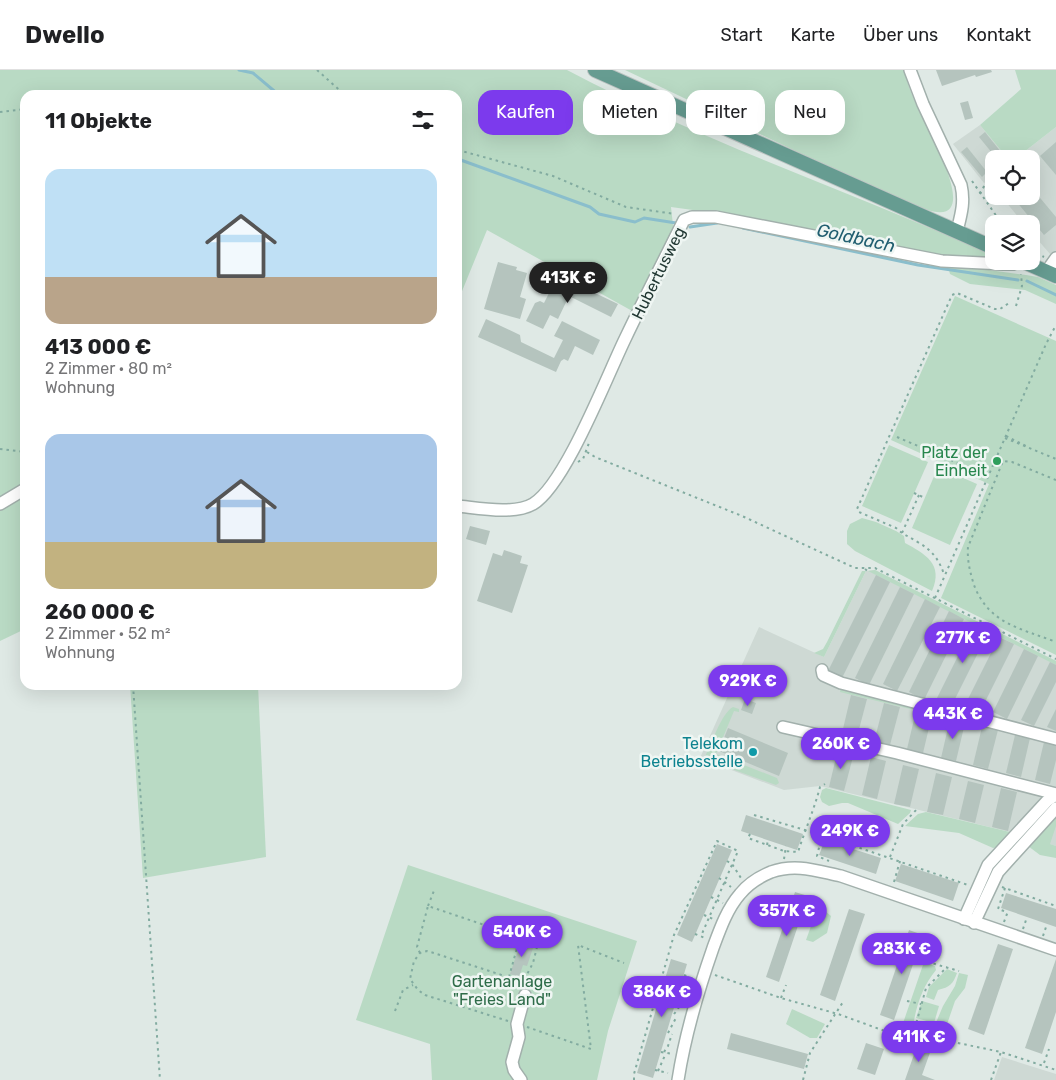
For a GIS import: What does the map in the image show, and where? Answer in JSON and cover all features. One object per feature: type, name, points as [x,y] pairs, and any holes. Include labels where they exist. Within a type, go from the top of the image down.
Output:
[{"type":"main road","points":[[596,70],[985,244]]},
{"type":"main road","points":[[1040,263],[1053,267]]},
{"type":"street","points":[[910,70],[923,104],[957,174],[964,196],[962,212],[956,231]]},
{"type":"street","name":"Hubertusweg","points":[[462,506],[493,510],[522,508],[543,496],[552,484],[584,426],[684,220],[692,217],[716,216],[942,261],[985,263]]},
{"type":"street","points":[[0,504],[20,492]]},
{"type":"street","points":[[822,670],[823,675],[841,683],[1056,739]]},
{"type":"street","points":[[783,727],[897,753],[1056,794]]},
{"type":"street","points":[[969,921],[988,865],[1047,801],[1056,794]]},
{"type":"street","points":[[969,921],[993,884],[998,872],[1056,808]]},
{"type":"street","points":[[678,1077],[685,1040],[705,971],[726,917],[743,890],[769,873],[784,869],[804,868],[841,876],[1056,950]]},
{"type":"street","points":[[521,1080],[514,1070],[512,1062],[519,1037],[517,1024],[525,995]]},
{"type":"path","points":[[317,70],[339,90]]},
{"type":"path","points":[[0,112],[20,110]]},
{"type":"path","points":[[462,151],[553,176],[626,208],[692,217]]},
{"type":"path","points":[[957,174],[964,173],[995,215]]},
{"type":"path","points":[[980,194],[985,184]]},
{"type":"path","points":[[1040,263],[1053,267]]},
{"type":"path","points":[[1016,306],[1022,286],[1022,270]]},
{"type":"path","points":[[944,576],[938,559],[933,552],[896,528],[859,512],[857,509],[952,295],[957,293],[1000,309],[1010,303]]},
{"type":"path","points":[[935,598],[1056,325]]},
{"type":"path","points":[[897,437],[988,476]]},
{"type":"path","points":[[1005,437],[1056,459]]},
{"type":"path","points":[[0,449],[20,451]]},
{"type":"path","points":[[587,452],[742,516],[856,568],[875,568],[1056,659]]},
{"type":"path","points":[[1056,480],[1012,462],[1003,461],[968,547],[967,554],[976,590],[988,609],[1003,622],[1056,642]]},
{"type":"path","points":[[914,494],[925,498]]},
{"type":"path","points":[[902,533],[919,495]]},
{"type":"path","points":[[863,569],[870,573]]},
{"type":"path","points":[[133,690],[160,1080]]},
{"type":"path","points":[[750,834],[748,838],[784,851],[798,852],[820,787],[825,784]]},
{"type":"path","points":[[890,858],[903,824],[918,808]]},
{"type":"path","points":[[754,815],[966,884]]},
{"type":"path","points":[[822,836],[817,856],[829,861]]},
{"type":"path","points":[[767,845],[768,840]]},
{"type":"path","points":[[634,1080],[634,1074],[674,935],[717,841],[738,851],[701,936]]},
{"type":"path","points":[[784,869],[784,851],[786,846]]},
{"type":"path","points":[[727,861],[732,864],[743,890]]},
{"type":"path","points":[[900,861],[894,882],[900,884]]},
{"type":"path","points":[[720,878],[743,890]]},
{"type":"path","points":[[993,884],[1056,906]]},
{"type":"path","points":[[420,953],[417,947],[435,888]]},
{"type":"path","points":[[1005,888],[998,909],[1007,912]]},
{"type":"path","points":[[428,906],[538,942],[533,963],[523,982],[522,987],[525,995]]},
{"type":"path","points":[[509,977],[520,937]]},
{"type":"path","points":[[523,982],[427,951],[420,953],[411,970],[410,979],[413,985],[425,995],[591,1049],[578,945],[624,963]]},
{"type":"path","points":[[921,960],[959,971]]},
{"type":"path","points":[[913,1035],[921,1004],[929,984],[947,967]]},
{"type":"path","points":[[705,971],[896,1035],[913,1035],[1001,1052],[1044,1064],[1056,1070]]},
{"type":"path","points":[[680,995],[687,985],[689,977]]},
{"type":"path","points":[[395,1011],[403,990],[413,985]]},
{"type":"path","points":[[781,998],[786,985]]},
{"type":"path","points":[[674,1014],[683,997]]},
{"type":"path","points":[[907,1001],[921,1004]]},
{"type":"path","points":[[803,1080],[810,1053],[838,1014],[843,1002]]},
{"type":"path","points":[[668,1034],[677,1016]]},
{"type":"path","points":[[896,1035],[899,1024]]},
{"type":"path","points":[[672,1034],[656,1071],[678,1077]]},
{"type":"path","points":[[1044,1064],[1049,1049]]},
{"type":"path","points":[[991,1080],[1001,1052]]},
{"type":"shaded area","points":[[980,125],[1001,150],[985,150],[985,182],[984,183],[953,144]]},
{"type":"shaded area","points":[[1056,127],[1056,255],[1050,254],[1040,242],[1040,215],[1017,215],[1008,205],[1040,205],[1040,150],[1027,150]]},
{"type":"shaded area","points":[[875,570],[1056,661],[1056,846],[1010,832],[820,786],[784,790],[700,758],[759,627],[824,657],[866,571]]},
{"type":"shaded area","points":[[1002,1057],[1056,1074],[1056,1080],[994,1080]]},
{"type":"green space","points":[[0,70],[567,70],[607,90],[583,90],[583,135],[676,135],[676,122],[686,127],[686,135],[705,135],[985,252],[985,259],[954,257],[826,237],[744,217],[671,207],[674,234],[634,312],[487,230],[462,291],[462,90],[20,90],[20,485],[0,499]]},
{"type":"green space","points":[[625,70],[904,70],[914,100],[943,159],[953,194],[951,206],[943,212],[925,209],[762,135],[765,135],[765,90],[686,90],[686,99],[676,94],[676,90],[667,90]]},
{"type":"green space","points":[[1015,70],[1056,70],[1056,127],[1027,150],[1001,150],[980,125],[1021,89]]},
{"type":"green space","points":[[952,265],[1038,277],[1056,285],[1056,304],[1025,290],[970,284],[950,274],[948,267]]},
{"type":"green space","name":"Platz der Einheit","points":[[955,296],[1056,341],[1056,655],[941,598],[989,484],[891,440]]},
{"type":"green space","points":[[889,445],[928,462],[901,523],[862,506]]},
{"type":"green space","points":[[938,467],[977,484],[950,545],[912,528]]},
{"type":"green space","points":[[20,496],[20,631],[0,641],[0,507]]},
{"type":"green space","points":[[862,518],[896,531],[904,536],[905,543],[931,561],[936,574],[932,591],[855,551],[847,544],[847,531],[850,524]]},
{"type":"green space","points":[[875,570],[1056,661],[1056,665],[868,571]]},
{"type":"green space","points":[[862,571],[866,571],[824,657],[814,653],[823,649]]},
{"type":"green space","points":[[841,687],[939,712],[939,716],[840,692]]},
{"type":"green space","points":[[130,690],[258,690],[266,857],[143,878]]},
{"type":"green space","points":[[733,707],[739,709],[739,712],[734,711],[716,754],[777,778],[779,783],[776,785],[704,759],[721,722]]},
{"type":"green space","points":[[826,788],[911,810],[898,824],[848,803],[829,806],[822,802],[820,797],[822,790]]},
{"type":"green space","points":[[926,812],[1010,832],[1003,843],[993,848],[959,833],[905,826],[918,814]]},
{"type":"green space","points":[[1056,813],[1056,826],[1050,844],[1056,846],[1056,858],[1040,855],[1028,846],[1050,823]]},
{"type":"green space","name":"Gartenanlage \"Freies Land\"","points":[[408,865],[637,941],[608,1031],[597,1080],[432,1080],[430,1044],[356,1020]]},
{"type":"green space","points":[[825,911],[831,916],[827,933],[813,942],[806,940],[815,915]]},
{"type":"green space","points":[[924,962],[935,966],[936,970],[926,984],[915,1016],[912,1033],[903,1032],[901,1029]]},
{"type":"green space","points":[[947,969],[957,973],[952,982],[938,990],[934,1000],[926,997],[929,987]]},
{"type":"green space","points":[[959,973],[968,975],[965,988],[955,1001],[943,1036],[914,1033],[918,1022],[935,1025],[943,1006],[955,986]]},
{"type":"green space","points":[[922,1001],[939,1006],[934,1023],[916,1018]]},
{"type":"green space","points":[[792,1009],[825,1024],[817,1038],[810,1038],[786,1024]]},
{"type":"building","points":[[936,70],[991,70],[992,72],[976,77],[975,75],[942,86]]},
{"type":"building","points":[[968,101],[973,118],[965,120],[960,103]]},
{"type":"building","points":[[985,132],[999,150],[990,150],[979,137]]},
{"type":"building","points":[[1056,142],[1056,175],[1040,156]]},
{"type":"building","points":[[967,147],[985,170],[985,174],[982,177],[961,152]]},
{"type":"building","points":[[1040,198],[1056,217],[1056,225],[1044,235],[1040,230],[1040,215],[1028,215],[1019,205],[1040,205]]},
{"type":"building","points":[[498,262],[517,267],[516,270],[527,273],[520,297],[526,299],[520,319],[484,309]]},
{"type":"building","points":[[554,283],[570,291],[574,283],[618,304],[611,317],[569,296],[558,319],[550,315],[543,329],[526,321],[535,303],[540,301],[544,303]]},
{"type":"building","points":[[486,319],[520,335],[521,342],[554,358],[563,340],[554,336],[562,321],[600,340],[593,355],[575,346],[568,361],[564,359],[561,361],[556,372],[478,337]]},
{"type":"building","points":[[470,526],[490,531],[486,545],[466,539]]},
{"type":"building","points":[[504,550],[522,556],[520,563],[528,565],[512,613],[477,601],[493,553],[502,556]]},
{"type":"building","points":[[876,575],[890,582],[841,680],[827,673]]},
{"type":"building","points":[[900,587],[914,594],[869,685],[855,678]]},
{"type":"building","points":[[925,599],[940,607],[897,691],[883,684]]},
{"type":"building","points":[[949,611],[964,619],[924,700],[909,692]]},
{"type":"building","points":[[974,624],[989,631],[952,705],[937,698]]},
{"type":"building","points":[[999,637],[1014,644],[979,714],[964,707]]},
{"type":"building","points":[[1024,649],[1038,656],[1007,719],[993,712]]},
{"type":"building","points":[[1050,662],[1056,665],[1056,682],[1034,726],[1021,720]]},
{"type":"building","points":[[851,695],[867,699],[857,737],[842,733]]},
{"type":"building","points":[[745,699],[756,703],[752,714],[741,710]]},
{"type":"building","points":[[884,703],[900,707],[890,745],[874,742]]},
{"type":"building","points":[[1056,709],[1056,731],[1047,727]]},
{"type":"building","points":[[916,711],[932,715],[923,753],[907,749]]},
{"type":"building","points":[[950,719],[965,723],[956,761],[941,758]]},
{"type":"building","points":[[982,727],[998,730],[988,769],[973,765]]},
{"type":"building","name":"Telekom Betriebsstelle","points":[[728,728],[788,753],[779,776],[719,751]]},
{"type":"building","points":[[1015,735],[1030,738],[1021,777],[1006,773]]},
{"type":"building","points":[[1044,742],[1056,745],[1056,760],[1050,784],[1035,780]]},
{"type":"building","points":[[838,749],[854,753],[844,791],[829,787]]},
{"type":"building","points":[[871,757],[886,761],[877,799],[862,795]]},
{"type":"building","points":[[903,765],[919,769],[910,807],[894,804]]},
{"type":"building","points":[[936,773],[952,777],[943,815],[927,812]]},
{"type":"building","points":[[968,781],[984,785],[975,823],[959,819]]},
{"type":"building","points":[[1001,788],[1017,792],[1008,831],[992,827]]},
{"type":"building","points":[[746,815],[803,834],[797,850],[741,831]]},
{"type":"building","points":[[825,840],[881,858],[876,874],[819,855]]},
{"type":"building","points":[[717,844],[732,850],[692,942],[677,935]]},
{"type":"building","points":[[901,864],[959,883],[953,901],[895,881]]},
{"type":"building","points":[[795,892],[808,896],[779,982],[766,977]]},
{"type":"building","points":[[1006,893],[1056,909],[1056,927],[1001,908]]},
{"type":"building","points":[[849,909],[865,914],[835,1001],[820,995]]},
{"type":"building","points":[[909,930],[923,935],[894,1020],[880,1015]]},
{"type":"building","points":[[521,941],[534,945],[527,966],[523,965],[519,977],[510,974]]},
{"type":"building","points":[[998,944],[1013,949],[984,1035],[968,1029]]},
{"type":"building","points":[[671,959],[687,964],[653,1078],[637,1073]]},
{"type":"building","points":[[1056,959],[1056,1012],[1042,1054],[1025,1048]]},
{"type":"building","points":[[731,1033],[808,1054],[804,1069],[727,1049]]},
{"type":"building","points":[[866,1043],[884,1049],[875,1075],[857,1069]]},
{"type":"building","points":[[918,1043],[932,1047],[922,1075],[935,1080],[905,1080]]},
{"type":"waterway","name":"Goldbach","points":[[239,70],[253,73],[273,90]]},
{"type":"waterway","name":"Goldbach","points":[[462,160],[590,207],[599,214],[635,222],[644,218],[676,223]]},
{"type":"waterway","name":"Goldbach","points":[[690,227],[717,223]]},
{"type":"waterway","name":"Goldbach","points":[[743,228],[918,265],[1018,280]]},
{"type":"waterway","name":"Goldbach","points":[[1027,281],[1056,295]]},
{"type":"place","name":"Platz der Einheit","points":[[997,461]]},
{"type":"place","name":"Telekom Betriebsstelle","points":[[753,752]]}]
